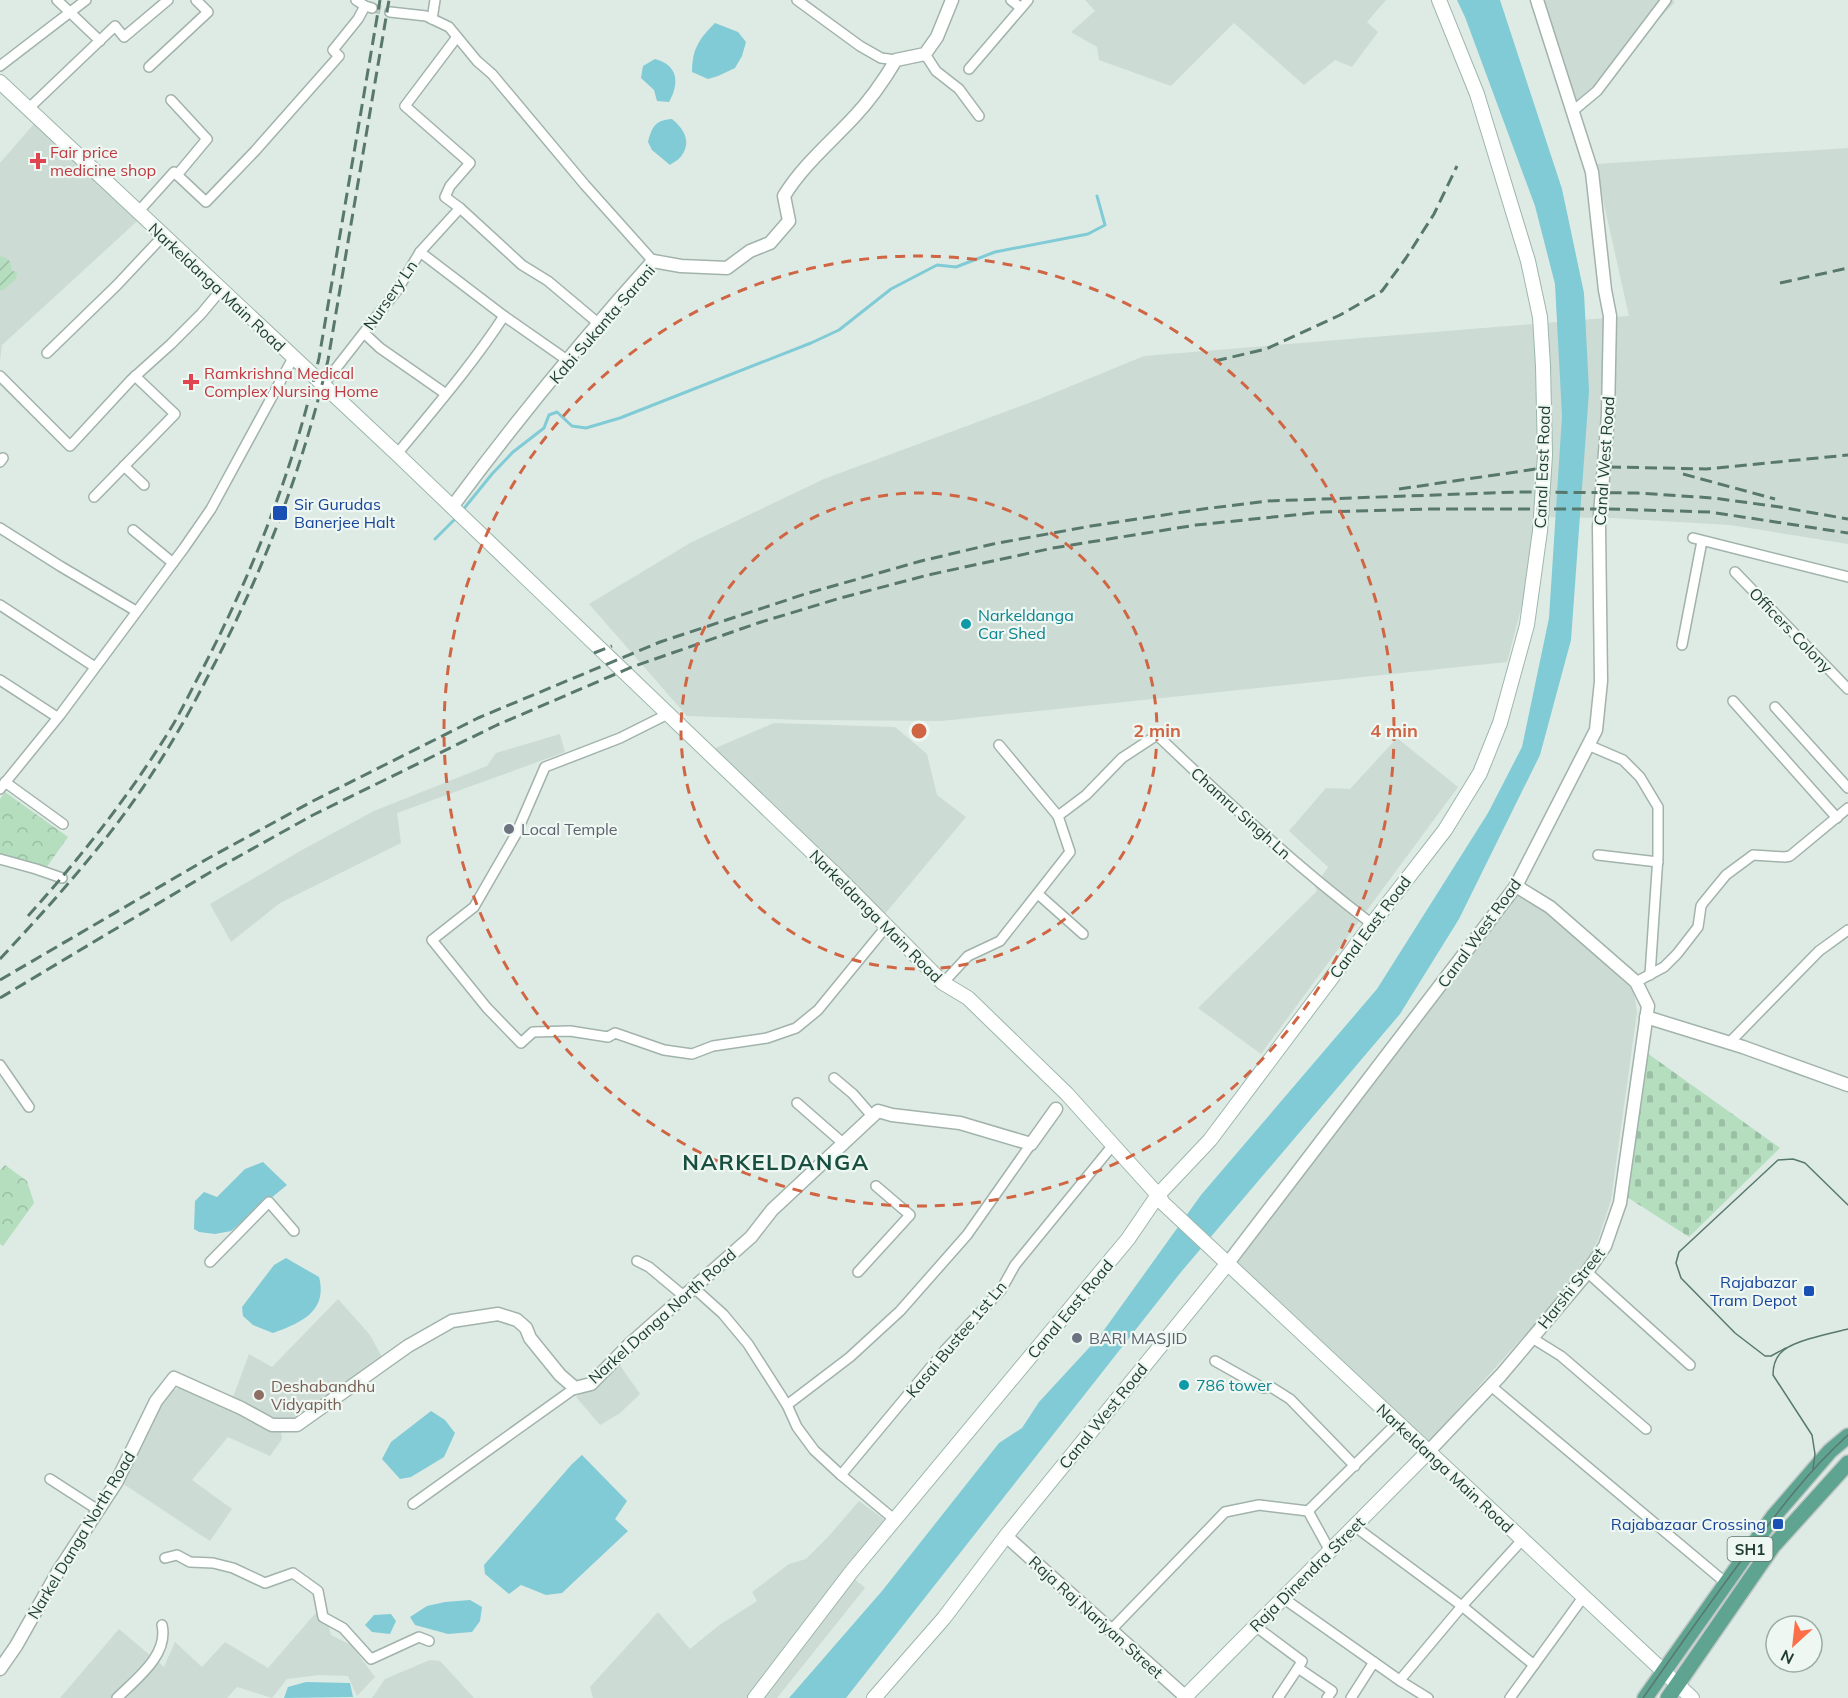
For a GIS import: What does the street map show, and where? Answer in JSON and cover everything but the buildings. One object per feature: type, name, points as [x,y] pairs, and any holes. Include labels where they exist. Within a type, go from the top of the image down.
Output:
[{"type":"main road","name":"Canal East Road","points":[[755,1698],[852,1572],[1210,1140],[1445,830],[1480,773],[1500,723],[1527,625],[1540,531],[1545,455],[1543,366],[1540,316],[1528,261],[1477,94],[1439,0]]},
{"type":"main road","name":"Narkeldanga Main Road","points":[[0,82],[397,454],[835,874],[943,983],[968,998],[1067,1094],[1160,1199],[1692,1698]]},
{"type":"main road","name":"Canal West Road","points":[[874,1698],[944,1618],[1223,1259]]},
{"type":"main road","name":"SH1","points":[[1645,1698],[1773,1517],[1830,1451],[1848,1436]]},
{"type":"main road","name":"Raja Dinendra Street","points":[[1186,1698],[1429,1451]]},
{"type":"main road","points":[[1668,1698],[1773,1546],[1848,1463]]},
{"type":"street","points":[[57,0],[100,41]]},
{"type":"street","points":[[0,66],[86,0]]},
{"type":"street","points":[[28,109],[115,26],[124,37],[168,0]]},
{"type":"street","points":[[149,68],[208,12],[196,0]]},
{"type":"street","points":[[138,212],[174,172],[206,202],[255,151],[339,56],[333,50],[368,7],[356,0]]},
{"type":"street","points":[[432,19],[435,0]]},
{"type":"street","points":[[797,0],[860,46],[881,58],[896,60],[925,54],[937,37],[952,0]]},
{"type":"street","points":[[969,69],[1024,4],[1011,0]]},
{"type":"street","name":"Canal West Road","points":[[1223,1259],[1516,886],[1596,730],[1601,681],[1599,527],[1608,415],[1610,316],[1592,172],[1537,0]]},
{"type":"street","points":[[1573,111],[1597,91],[1666,0]]},
{"type":"street","points":[[390,12],[426,16],[449,27],[653,261]]},
{"type":"street","points":[[457,37],[405,106],[470,163],[450,186],[445,197],[522,265],[549,281],[598,323]]},
{"type":"street","points":[[925,54],[936,71],[959,89],[979,116]]},
{"type":"street","name":"Kabi Sukanta Sarani","points":[[452,507],[567,360],[653,261],[681,266],[727,268],[750,251],[770,243],[789,221],[784,196],[795,177],[857,115],[880,88],[896,60]]},
{"type":"street","points":[[171,100],[207,139],[177,175]]},
{"type":"street","name":"Nursery Ln","points":[[323,385],[398,289],[420,252],[460,208]]},
{"type":"street","points":[[47,353],[117,285],[163,236]]},
{"type":"street","points":[[420,252],[504,316],[567,360]]},
{"type":"street","points":[[0,376],[70,446],[135,376],[181,334],[221,290]]},
{"type":"street","points":[[397,454],[487,342],[504,316]]},
{"type":"street","points":[[364,333],[380,348],[446,394]]},
{"type":"street","points":[[63,824],[3,786],[95,667],[211,509],[293,358]]},
{"type":"street","points":[[94,497],[175,414],[135,376]]},
{"type":"street","points":[[124,466],[144,485]]},
{"type":"street","points":[[0,528],[136,612]]},
{"type":"street","points":[[133,530],[173,563]]},
{"type":"street","points":[[1682,645],[1697,539],[1848,577]]},
{"type":"street","name":"Officers Colony","points":[[1735,572],[1848,689]]},
{"type":"street","points":[[0,605],[95,667]]},
{"type":"street","points":[[0,680],[57,717]]},
{"type":"street","points":[[1734,701],[1837,818]]},
{"type":"street","points":[[1775,706],[1848,788]]},
{"type":"street","points":[[668,714],[620,738],[545,767],[516,834],[474,908],[432,940],[487,1008],[521,1042],[533,1032],[570,1031],[608,1037],[615,1033],[664,1050],[692,1054],[713,1046],[767,1038],[796,1028],[818,1010],[886,927]]},
{"type":"street","name":"Chamru Singh Ln","points":[[1058,816],[1086,795],[1122,758],[1157,735],[1229,804],[1326,889],[1372,924]]},
{"type":"street","points":[[943,983],[968,956],[1000,941],[1070,852],[1058,816],[999,745]]},
{"type":"street","points":[[1588,745],[1623,760],[1640,777],[1658,807],[1658,862],[1650,975]]},
{"type":"street","points":[[1636,982],[1664,967],[1696,931],[1701,906],[1726,875],[1753,855],[1790,856],[1848,808]]},
{"type":"street","points":[[1598,855],[1658,862]]},
{"type":"street","points":[[0,859],[62,878]]},
{"type":"street","points":[[1516,886],[1550,907],[1636,982],[1648,1006],[1646,1017],[1848,1084]]},
{"type":"street","points":[[1038,894],[1083,934]]},
{"type":"street","points":[[1729,1043],[1819,951],[1848,930]]},
{"type":"street","name":"Harshi Street","points":[[1429,1451],[1491,1386],[1587,1272],[1605,1246],[1620,1203],[1646,1017]]},
{"type":"street","points":[[0,1065],[29,1107]]},
{"type":"street","points":[[834,1078],[873,1117],[879,1111],[892,1115],[960,1123],[1030,1144]]},
{"type":"street","points":[[797,1103],[844,1144]]},
{"type":"street","points":[[787,1404],[850,1357],[900,1311],[967,1235],[1056,1108]]},
{"type":"street","name":"Narkel Danga North Road","points":[[0,1670],[59,1570],[116,1483],[156,1401],[174,1378],[273,1425],[297,1425],[408,1346],[452,1321],[498,1314],[517,1320],[526,1328],[530,1338],[560,1375],[575,1388],[591,1384],[630,1344],[751,1237],[772,1210],[873,1117]]},
{"type":"street","name":"Kasai Bustee 1st Ln","points":[[841,1475],[945,1350],[1001,1290],[1015,1265],[1113,1145]]},
{"type":"street","points":[[858,1272],[910,1215],[876,1186]]},
{"type":"street","points":[[210,1262],[269,1202],[294,1231]]},
{"type":"street","points":[[638,1261],[723,1314],[748,1344],[787,1404],[797,1427],[814,1450],[895,1520]]},
{"type":"street","points":[[1587,1272],[1690,1365]]},
{"type":"street","points":[[1532,1338],[1561,1356],[1646,1429]]},
{"type":"street","points":[[1215,1361],[1263,1388],[1270,1388],[1290,1399],[1354,1466]]},
{"type":"street","points":[[1491,1386],[1726,1583]]},
{"type":"street","points":[[413,1504],[575,1388]]},
{"type":"street","points":[[1308,1512],[1397,1423]]},
{"type":"street","points":[[50,1479],[98,1510]]},
{"type":"street","points":[[1110,1631],[1225,1512],[1259,1505],[1308,1512]]},
{"type":"street","points":[[1308,1512],[1330,1551]]},
{"type":"street","points":[[1354,1526],[1461,1606],[1534,1665]]},
{"type":"street","name":"Raja Raj Nariyan Street","points":[[1006,1536],[1186,1698]]},
{"type":"street","points":[[1400,1680],[1461,1606],[1523,1539]]},
{"type":"street","points":[[165,1558],[177,1555],[190,1562],[213,1563],[233,1568],[265,1583],[293,1573],[318,1591],[324,1617],[343,1628],[371,1659],[419,1637],[429,1641]]},
{"type":"street","points":[[1510,1698],[1584,1596]]},
{"type":"street","points":[[1283,1598],[1428,1698]]},
{"type":"street","points":[[117,1698],[160,1650],[164,1634],[162,1625]]},
{"type":"street","points":[[1255,1626],[1302,1660],[1278,1698]]},
{"type":"street","points":[[1351,1698],[1374,1662]]},
{"type":"street","points":[[1298,1668],[1332,1690],[1327,1698]]},
{"type":"shaded area","points":[[1085,0],[1386,0],[1367,22],[1378,32],[1352,67],[1335,60],[1304,85],[1234,23],[1171,86],[1099,60],[1097,47],[1071,32],[1095,11]]},
{"type":"shaded area","points":[[1542,0],[1673,0],[1675,2],[1594,86],[1574,103]]},
{"type":"shaded area","points":[[39,118],[146,213],[2,345],[0,361],[0,163]]},
{"type":"shaded area","points":[[1848,148],[1848,544],[1730,525],[1611,518],[1535,517],[1526,590],[1507,662],[941,721],[687,716],[589,604],[690,543],[824,479],[1037,400],[1144,356],[1629,316],[1595,164]]},
{"type":"shaded area","points":[[774,723],[895,727],[927,754],[937,795],[966,817],[884,915],[713,749]]},
{"type":"shaded area","points":[[560,734],[565,752],[397,813],[401,843],[280,903],[231,942],[210,904],[374,811],[487,766],[496,753]]},
{"type":"shaded area","points":[[1397,738],[1458,787],[1261,1054],[1198,1008],[1317,891],[1315,887],[1328,867],[1289,831],[1326,788],[1350,789]]},
{"type":"shaded area","points":[[1515,894],[1546,910],[1634,991],[1637,1012],[1611,1200],[1598,1240],[1579,1274],[1428,1443],[1236,1264]]},
{"type":"shaded area","points":[[338,1299],[370,1335],[383,1359],[294,1421],[276,1422],[232,1400],[249,1354],[272,1367]]},
{"type":"shaded area","points":[[619,1364],[640,1394],[620,1413],[600,1425],[576,1397]]},
{"type":"shaded area","points":[[185,1386],[265,1429],[281,1432],[282,1439],[270,1456],[228,1437],[192,1480],[232,1509],[210,1541],[122,1483],[168,1392]]},
{"type":"shaded area","points":[[859,1501],[886,1521],[843,1569],[865,1588],[777,1698],[593,1698],[590,1687],[658,1612],[690,1649],[718,1626],[757,1601],[752,1592],[789,1564],[806,1559]]},
{"type":"shaded area","points":[[320,1608],[325,1612],[331,1635],[351,1645],[375,1677],[357,1696],[348,1676],[319,1675],[287,1679],[272,1698],[237,1687],[227,1698],[60,1698],[119,1629],[164,1667],[175,1642],[202,1667],[225,1642],[268,1668]]},
{"type":"shaded area","points":[[430,1660],[440,1661],[474,1698],[372,1698],[385,1679]]},
{"type":"green space","points":[[0,256],[8,259],[12,271],[17,272],[16,279],[2,291],[0,290]]},
{"type":"green space","points":[[5,792],[68,837],[46,868],[0,855],[0,799]]},
{"type":"green space","points":[[1647,1053],[1780,1148],[1689,1237],[1627,1197]]},
{"type":"green space","points":[[5,1165],[27,1181],[34,1203],[3,1246],[0,1244],[0,1170]]},
{"type":"water","points":[[1457,0],[1500,0],[1562,189],[1584,293],[1589,391],[1571,640],[1540,755],[1459,919],[1400,1014],[1181,1272],[846,1698],[789,1698],[882,1591],[999,1443],[1022,1428],[1039,1402],[1099,1337],[1201,1195],[1377,989],[1488,813],[1522,747],[1549,618],[1562,416],[1555,284],[1535,206]]},
{"type":"water","points":[[715,23],[738,32],[746,42],[735,68],[708,79],[692,72],[692,64],[697,45]]},
{"type":"water","points":[[655,59],[668,66],[675,76],[675,88],[669,102],[657,101],[654,90],[641,78],[643,66]]},
{"type":"water","points":[[672,119],[683,131],[686,145],[681,156],[670,165],[652,150],[648,142],[655,125]]},
{"type":"water","points":[[263,1162],[287,1185],[231,1231],[215,1234],[194,1229],[195,1201],[204,1192],[217,1197],[245,1169]]},
{"type":"water","points":[[286,1258],[319,1277],[321,1289],[316,1307],[310,1314],[293,1325],[273,1333],[253,1325],[243,1316],[242,1307],[274,1265]]},
{"type":"water","points":[[431,1411],[445,1420],[455,1433],[444,1457],[411,1477],[400,1479],[382,1459],[391,1442]]},
{"type":"water","points":[[582,1455],[627,1501],[615,1519],[628,1531],[562,1593],[546,1595],[521,1585],[509,1594],[485,1574],[484,1565]]},
{"type":"water","points":[[470,1600],[482,1607],[480,1621],[472,1632],[448,1634],[415,1625],[410,1617],[427,1606]]},
{"type":"water","points":[[391,1614],[396,1621],[390,1634],[372,1632],[365,1625],[374,1615]]},
{"type":"water","points":[[306,1682],[350,1683],[353,1697],[284,1698],[288,1687]]},
{"type":"waterway","points":[[462,511],[513,452],[544,428],[549,415],[557,412],[572,426],[586,428],[620,418],[839,330],[891,289],[937,265],[956,267],[995,252],[1088,234],[1105,225],[1097,196]]},
{"type":"waterway","points":[[435,539],[456,518]]},
{"type":"tunnel","points":[[372,8],[390,12]]},
{"type":"tram line","points":[[1786,1348],[1771,1356],[1765,1356],[1735,1333],[1681,1278],[1676,1263],[1679,1252],[1778,1160],[1793,1159],[1805,1163],[1848,1205]]},
{"type":"tram line","points":[[1813,1469],[1815,1454],[1812,1435],[1773,1375],[1774,1364],[1779,1355],[1790,1346],[1814,1337],[1848,1329]]},
{"type":"tram line","points":[[1643,1698],[1709,1604],[1773,1519],[1808,1475],[1848,1435]]},
{"type":"railway","points":[[28,916],[104,825],[171,728],[220,634],[270,519],[297,439],[319,358],[380,0]]},
{"type":"railway","points":[[0,959],[88,860],[129,808],[153,772],[176,735],[227,640],[262,563],[293,483],[318,402],[328,360],[389,0]]},
{"type":"railway","points":[[1215,361],[1266,349],[1340,315],[1382,291],[1434,214],[1457,166]]},
{"type":"railway","points":[[1780,283],[1848,268]]},
{"type":"railway","points":[[1609,467],[1706,469],[1848,455]]},
{"type":"railway","points":[[1399,489],[1536,469]]},
{"type":"railway","points":[[1683,474],[1775,499]]},
{"type":"railway","points":[[0,980],[207,859],[313,801],[478,718],[660,642],[805,594],[921,561],[993,544],[1091,526],[1268,501],[1518,492],[1637,493],[1713,498],[1848,519]]},
{"type":"railway","points":[[0,998],[209,873],[313,815],[497,725],[632,667],[758,623],[928,575],[1053,548],[1196,525],[1322,512],[1427,509],[1608,509],[1710,512],[1848,533]]},
{"type":"railway","points":[[594,653],[612,646]]},
{"type":"place","name":"Fair price medicine shop","points":[[38,161]]},
{"type":"place","name":"Ramkrishna Medical Complex Nursing Home","points":[[191,382]]},
{"type":"place","name":"Sir Gurudas Banerjee Halt","points":[[280,513]]},
{"type":"place","name":"Narkeldanga Car Shed","points":[[966,624]]},
{"type":"place","name":"Local Temple","points":[[509,829]]},
{"type":"place","name":"Rajabazar Tram Depot","points":[[1809,1291]]},
{"type":"place","name":"BARI MASJID","points":[[1077,1338]]},
{"type":"place","name":"786 tower","points":[[1184,1385]]},
{"type":"place","name":"Deshabandhu Vidyapith","points":[[259,1395]]},
{"type":"place","name":"Rajabazaar Crossing","points":[[1778,1524]]},
{"type":"district","name":"NARKELDANGA","points":[[776,1162]]}]
